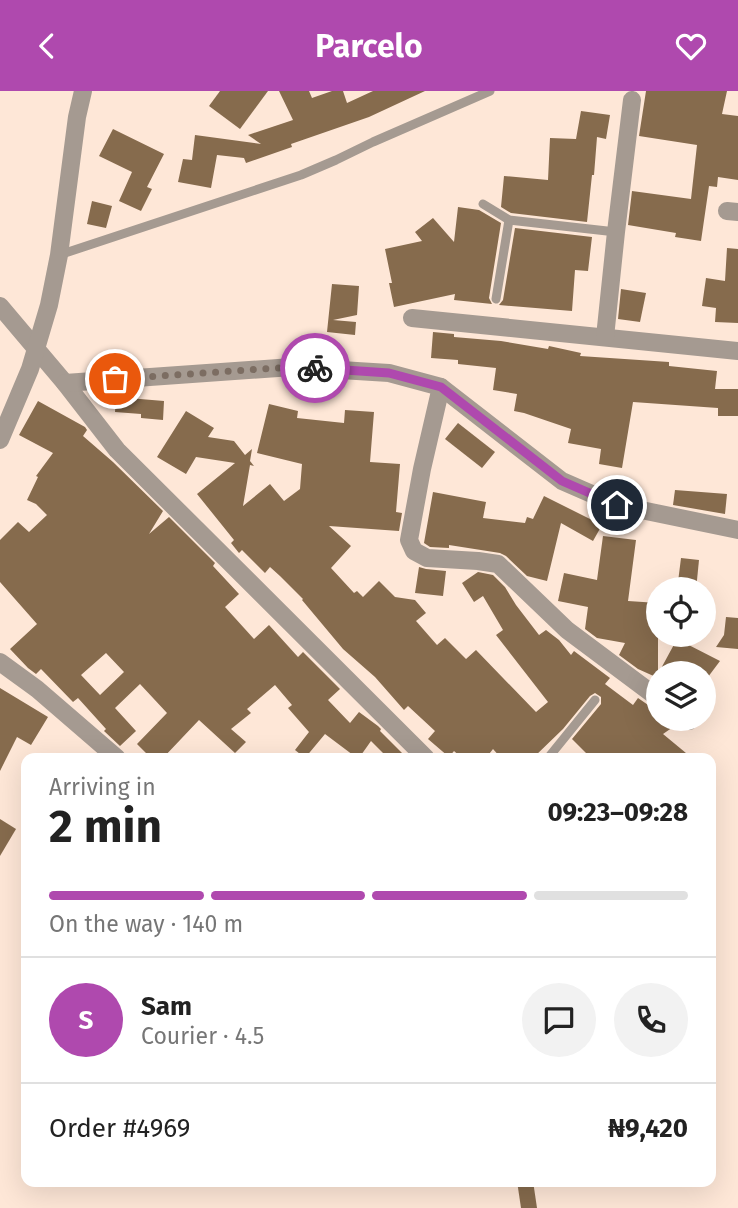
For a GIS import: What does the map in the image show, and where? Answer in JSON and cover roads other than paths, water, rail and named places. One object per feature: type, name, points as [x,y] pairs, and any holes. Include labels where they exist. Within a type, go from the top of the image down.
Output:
[{"type":"street","points":[[0,440],[30,369],[49,305],[83,91]]},
{"type":"street","points":[[605,337],[632,100]]},
{"type":"street","points":[[0,306],[117,450],[421,753]]},
{"type":"street","points":[[412,318],[738,351]]},
{"type":"street","points":[[65,383],[292,367],[389,373],[441,387],[562,481],[617,505],[738,530]]},
{"type":"street","points":[[441,387],[422,469],[410,540],[414,551],[427,558],[498,564],[567,630],[646,689]]},
{"type":"street","points":[[0,662],[37,689],[111,753]]},
{"type":"lane","points":[[59,255],[301,175],[490,91]]},
{"type":"lane","points":[[483,204],[509,220],[616,232]]},
{"type":"lane","points":[[496,299],[509,220]]},
{"type":"lane","points":[[552,753],[595,700]]}]
